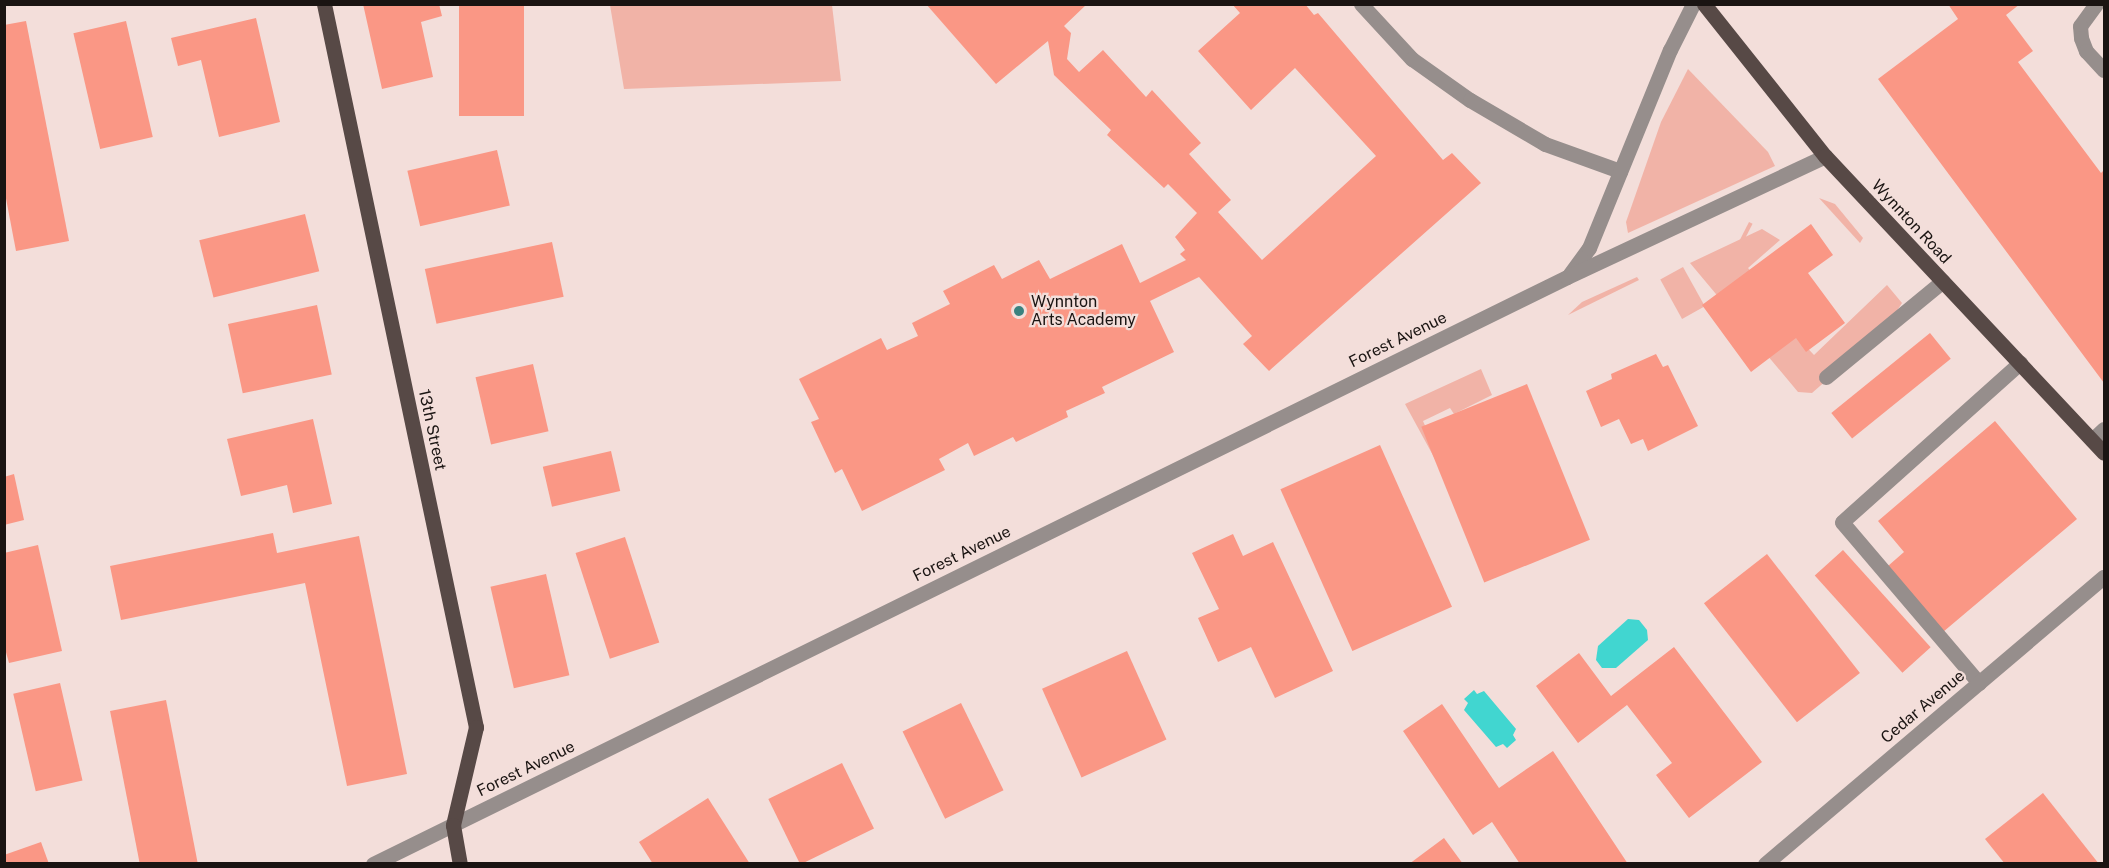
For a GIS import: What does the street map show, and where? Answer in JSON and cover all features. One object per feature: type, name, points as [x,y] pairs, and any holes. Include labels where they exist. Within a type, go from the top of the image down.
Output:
[{"type":"main road","name":"13th Street","points":[[324,4],[476,727],[453,825],[460,864]]},
{"type":"main road","name":"Wynnton Road","points":[[1704,4],[1825,156],[2104,453]]},
{"type":"street","points":[[1361,4],[1412,59],[1470,100],[1545,144],[1620,171]]},
{"type":"street","name":"Forest Avenue","points":[[1567,278],[1589,248],[1693,4]]},
{"type":"street","points":[[2096,4],[2080,26],[2081,38],[2086,51],[2104,70]]},
{"type":"street","name":"Forest Avenue","points":[[373,864],[1567,278],[1825,156]]},
{"type":"street","points":[[1826,377],[1943,281]]},
{"type":"street","points":[[1978,683],[1842,522],[2020,363]]},
{"type":"street","points":[[2092,440],[2104,429]]},
{"type":"street","name":"Cedar Avenue","points":[[1765,864],[2104,577]]},
{"type":"shaded area","points":[[610,5],[832,5],[841,81],[624,89]]},
{"type":"shaded area","points":[[1688,69],[1768,152],[1775,166],[1628,233],[1626,222],[1661,122]]},
{"type":"shaded area","points":[[1819,198],[1835,204],[1863,238],[1860,243]]},
{"type":"shaded area","points":[[1749,222],[1753,224],[1719,291],[1715,289]]},
{"type":"shaded area","points":[[1762,229],[1780,240],[1748,268],[1774,297],[1767,305],[1814,355],[1887,285],[1902,303],[1885,329],[1812,393],[1798,392],[1690,263]]},
{"type":"shaded area","points":[[1683,267],[1705,306],[1682,319],[1660,280]]},
{"type":"shaded area","points":[[1637,277],[1639,280],[1568,315],[1582,302]]},
{"type":"shaded area","points":[[1481,369],[1492,395],[1454,414],[1450,408],[1423,421],[1460,505],[1405,404]]},
{"type":"water","points":[[1628,619],[1639,620],[1647,630],[1648,640],[1616,668],[1602,668],[1596,660],[1598,646]]},
{"type":"water","points":[[1474,690],[1477,694],[1484,691],[1516,729],[1513,735],[1516,740],[1507,748],[1503,744],[1496,747],[1464,710],[1468,703],[1464,699]]},
{"type":"building","points":[[363,4],[439,4],[442,16],[421,22],[433,77],[382,89]]},
{"type":"building","points":[[459,4],[524,4],[524,116],[459,116]]},
{"type":"building","points":[[926,4],[1087,4],[1064,26],[1071,33],[1067,59],[1079,72],[1103,50],[1146,97],[1152,90],[1201,143],[1189,154],[1231,200],[1218,212],[1262,260],[1376,156],[1295,68],[1251,110],[1198,51],[1240,13],[1232,4],[1305,4],[1314,15],[1318,13],[1443,160],[1452,153],[1481,183],[1269,371],[1243,344],[1252,336],[1199,277],[1150,301],[1174,352],[1102,387],[1105,393],[1066,411],[1068,417],[1016,442],[1013,437],[974,456],[968,443],[939,459],[945,470],[862,511],[842,469],[835,473],[811,422],[819,419],[799,379],[881,338],[887,350],[918,336],[912,323],[950,304],[943,291],[994,265],[1002,279],[1039,260],[1050,279],[1122,244],[1140,283],[1186,260],[1180,254],[1185,250],[1175,237],[1197,213],[1168,184],[1164,188],[1107,135],[1111,130],[1054,75],[1048,41],[996,84]]},
{"type":"building","points":[[1948,4],[2020,4],[2006,15],[2033,51],[2018,62],[2101,173],[2104,170],[2104,383],[1878,79],[1958,19]]},
{"type":"building","points":[[256,18],[280,122],[219,137],[201,60],[178,66],[171,38]]},
{"type":"building","points":[[26,21],[69,241],[16,251],[4,188],[4,25]]},
{"type":"building","points":[[126,21],[153,137],[100,149],[73,33]]},
{"type":"building","points":[[497,150],[510,206],[420,226],[407,171]]},
{"type":"building","points":[[305,214],[319,271],[214,298],[199,240]]},
{"type":"building","points":[[1811,224],[1833,255],[1808,273],[1845,323],[1806,352],[1796,338],[1751,372],[1702,305]]},
{"type":"building","points":[[552,242],[564,297],[436,324],[425,269]]},
{"type":"building","points":[[317,305],[332,374],[243,393],[228,324]]},
{"type":"building","points":[[1930,333],[1951,359],[1852,439],[1831,413]]},
{"type":"building","points":[[1656,354],[1663,367],[1668,365],[1698,426],[1648,451],[1643,439],[1631,444],[1619,419],[1601,427],[1586,391],[1612,379],[1611,374]]},
{"type":"building","points":[[533,364],[549,431],[491,445],[476,377]]},
{"type":"building","points":[[1527,384],[1590,540],[1484,582],[1421,427]]},
{"type":"building","points":[[313,419],[332,504],[293,513],[287,485],[241,496],[227,439]]},
{"type":"building","points":[[1995,421],[2077,519],[1943,632],[1888,566],[1904,552],[1878,521]]},
{"type":"building","points":[[1380,445],[1452,607],[1352,651],[1280,489]]},
{"type":"building","points":[[611,451],[620,491],[552,507],[543,467]]},
{"type":"building","points":[[14,474],[24,520],[4,525],[4,477]]},
{"type":"building","points":[[273,533],[277,553],[359,536],[407,774],[347,786],[305,583],[121,620],[110,566]]},
{"type":"building","points":[[1233,534],[1243,556],[1273,542],[1333,671],[1275,698],[1251,647],[1218,662],[1198,618],[1219,609],[1192,553]]},
{"type":"building","points":[[625,537],[659,643],[610,659],[576,553]]},
{"type":"building","points":[[38,545],[62,651],[9,663],[4,645],[4,553]]},
{"type":"building","points":[[1843,550],[1931,647],[1902,673],[1815,575]]},
{"type":"building","points":[[1767,554],[1860,673],[1797,722],[1704,603]]},
{"type":"building","points":[[546,574],[569,675],[514,688],[490,587]]},
{"type":"building","points":[[1674,647],[1762,762],[1689,818],[1656,775],[1672,763],[1627,705],[1578,743],[1536,686],[1579,653],[1611,696]]},
{"type":"building","points":[[1127,651],[1166,740],[1081,777],[1042,689]]},
{"type":"building","points":[[60,683],[82,780],[36,791],[13,694]]},
{"type":"building","points":[[166,700],[198,864],[140,864],[110,711]]},
{"type":"building","points":[[961,703],[1004,790],[945,819],[903,731]]},
{"type":"building","points":[[1442,704],[1499,788],[1553,751],[1628,864],[1520,864],[1492,822],[1473,835],[1403,731]]},
{"type":"building","points":[[842,763],[874,829],[800,864],[768,799]]},
{"type":"building","points":[[2043,793],[2099,864],[2005,864],[1985,839]]},
{"type":"building","points":[[708,798],[750,864],[653,864],[639,842]]},
{"type":"building","points":[[1444,838],[1463,864],[1409,864]]},
{"type":"building","points":[[41,842],[49,864],[4,864],[4,855]]},
{"type":"place","name":"Wynnton Arts Academy","points":[[1019,311]]}]
